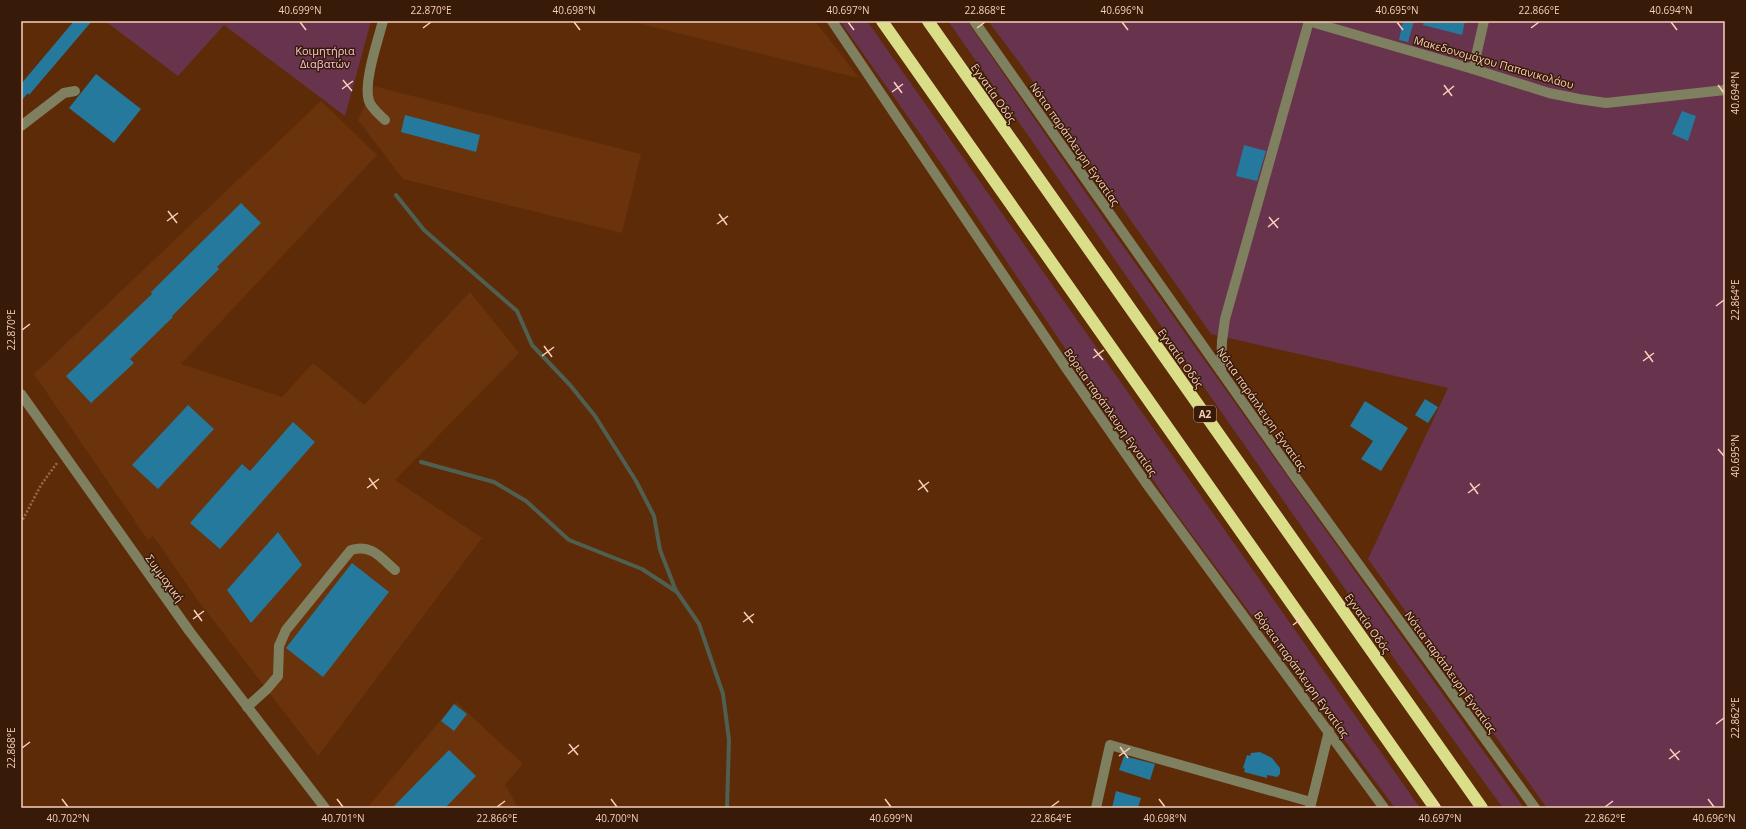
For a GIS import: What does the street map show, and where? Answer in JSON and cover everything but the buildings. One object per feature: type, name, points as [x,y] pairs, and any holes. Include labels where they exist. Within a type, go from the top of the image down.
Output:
[{"type":"highway","points":[[882,21],[1434,808]]},
{"type":"highway","name":"Εγνατία Οδός","points":[[928,21],[1482,808]]},
{"type":"street","points":[[383,21],[367,89],[369,101],[373,109],[385,120]]},
{"type":"street","name":"Βόρεια παράπλευρη Εγνατίας","points":[[832,21],[1062,362],[1146,483],[1384,808]]},
{"type":"street","name":"Νότια παράπλευρη Εγνατίας","points":[[974,21],[1359,566],[1535,808]]},
{"type":"street","points":[[1221,371],[1222,341],[1226,319],[1309,21]]},
{"type":"street","name":"Μακεδονομάχου Παπανικολάου","points":[[1309,21],[1549,93],[1606,103],[1725,90]]},
{"type":"street","points":[[1473,69],[1484,21]]},
{"type":"street","points":[[21,126],[64,93],[75,91]]},
{"type":"street","name":"Συμμαχική","points":[[21,394],[190,632],[326,808]]},
{"type":"street","points":[[247,707],[267,689],[278,676],[280,646],[286,630],[351,550],[362,547],[370,549],[395,570]]},
{"type":"street","points":[[1096,808],[1110,745],[1310,805],[1329,731]]},
{"type":"path","points":[[21,524],[41,486],[63,454]]},
{"type":"shaded area","points":[[629,21],[815,21],[859,78]]},
{"type":"shaded area","points":[[373,86],[641,154],[622,233],[403,179],[358,120]]},
{"type":"shaded area","points":[[321,101],[377,155],[181,364],[282,397],[313,363],[364,405],[470,292],[519,353],[395,480],[482,538],[318,756],[197,599],[153,536],[148,540],[34,374]]},
{"type":"shaded area","points":[[456,702],[523,764],[505,784],[518,808],[367,808]]},
{"type":"green space","name":"Κοιμητήρια Διαβατών","points":[[105,21],[371,21],[345,116],[224,25],[178,76]]},
{"type":"green space","points":[[840,21],[867,21],[1420,808],[1395,808],[1172,508],[940,162]]},
{"type":"green space","points":[[948,21],[967,21],[1108,225],[1524,808],[1503,808],[1385,646]]},
{"type":"green space","points":[[988,21],[1725,21],[1725,808],[1547,808],[1368,559],[1448,388],[1211,334],[1019,62]]},
{"type":"waterway","points":[[396,195],[424,230],[517,311],[532,345],[570,385],[595,416],[636,481],[654,516],[660,550],[676,591]]},
{"type":"waterway","points":[[421,462],[494,482],[526,501],[569,540],[642,569],[677,592],[699,624],[723,694],[729,740],[727,808]]}]
